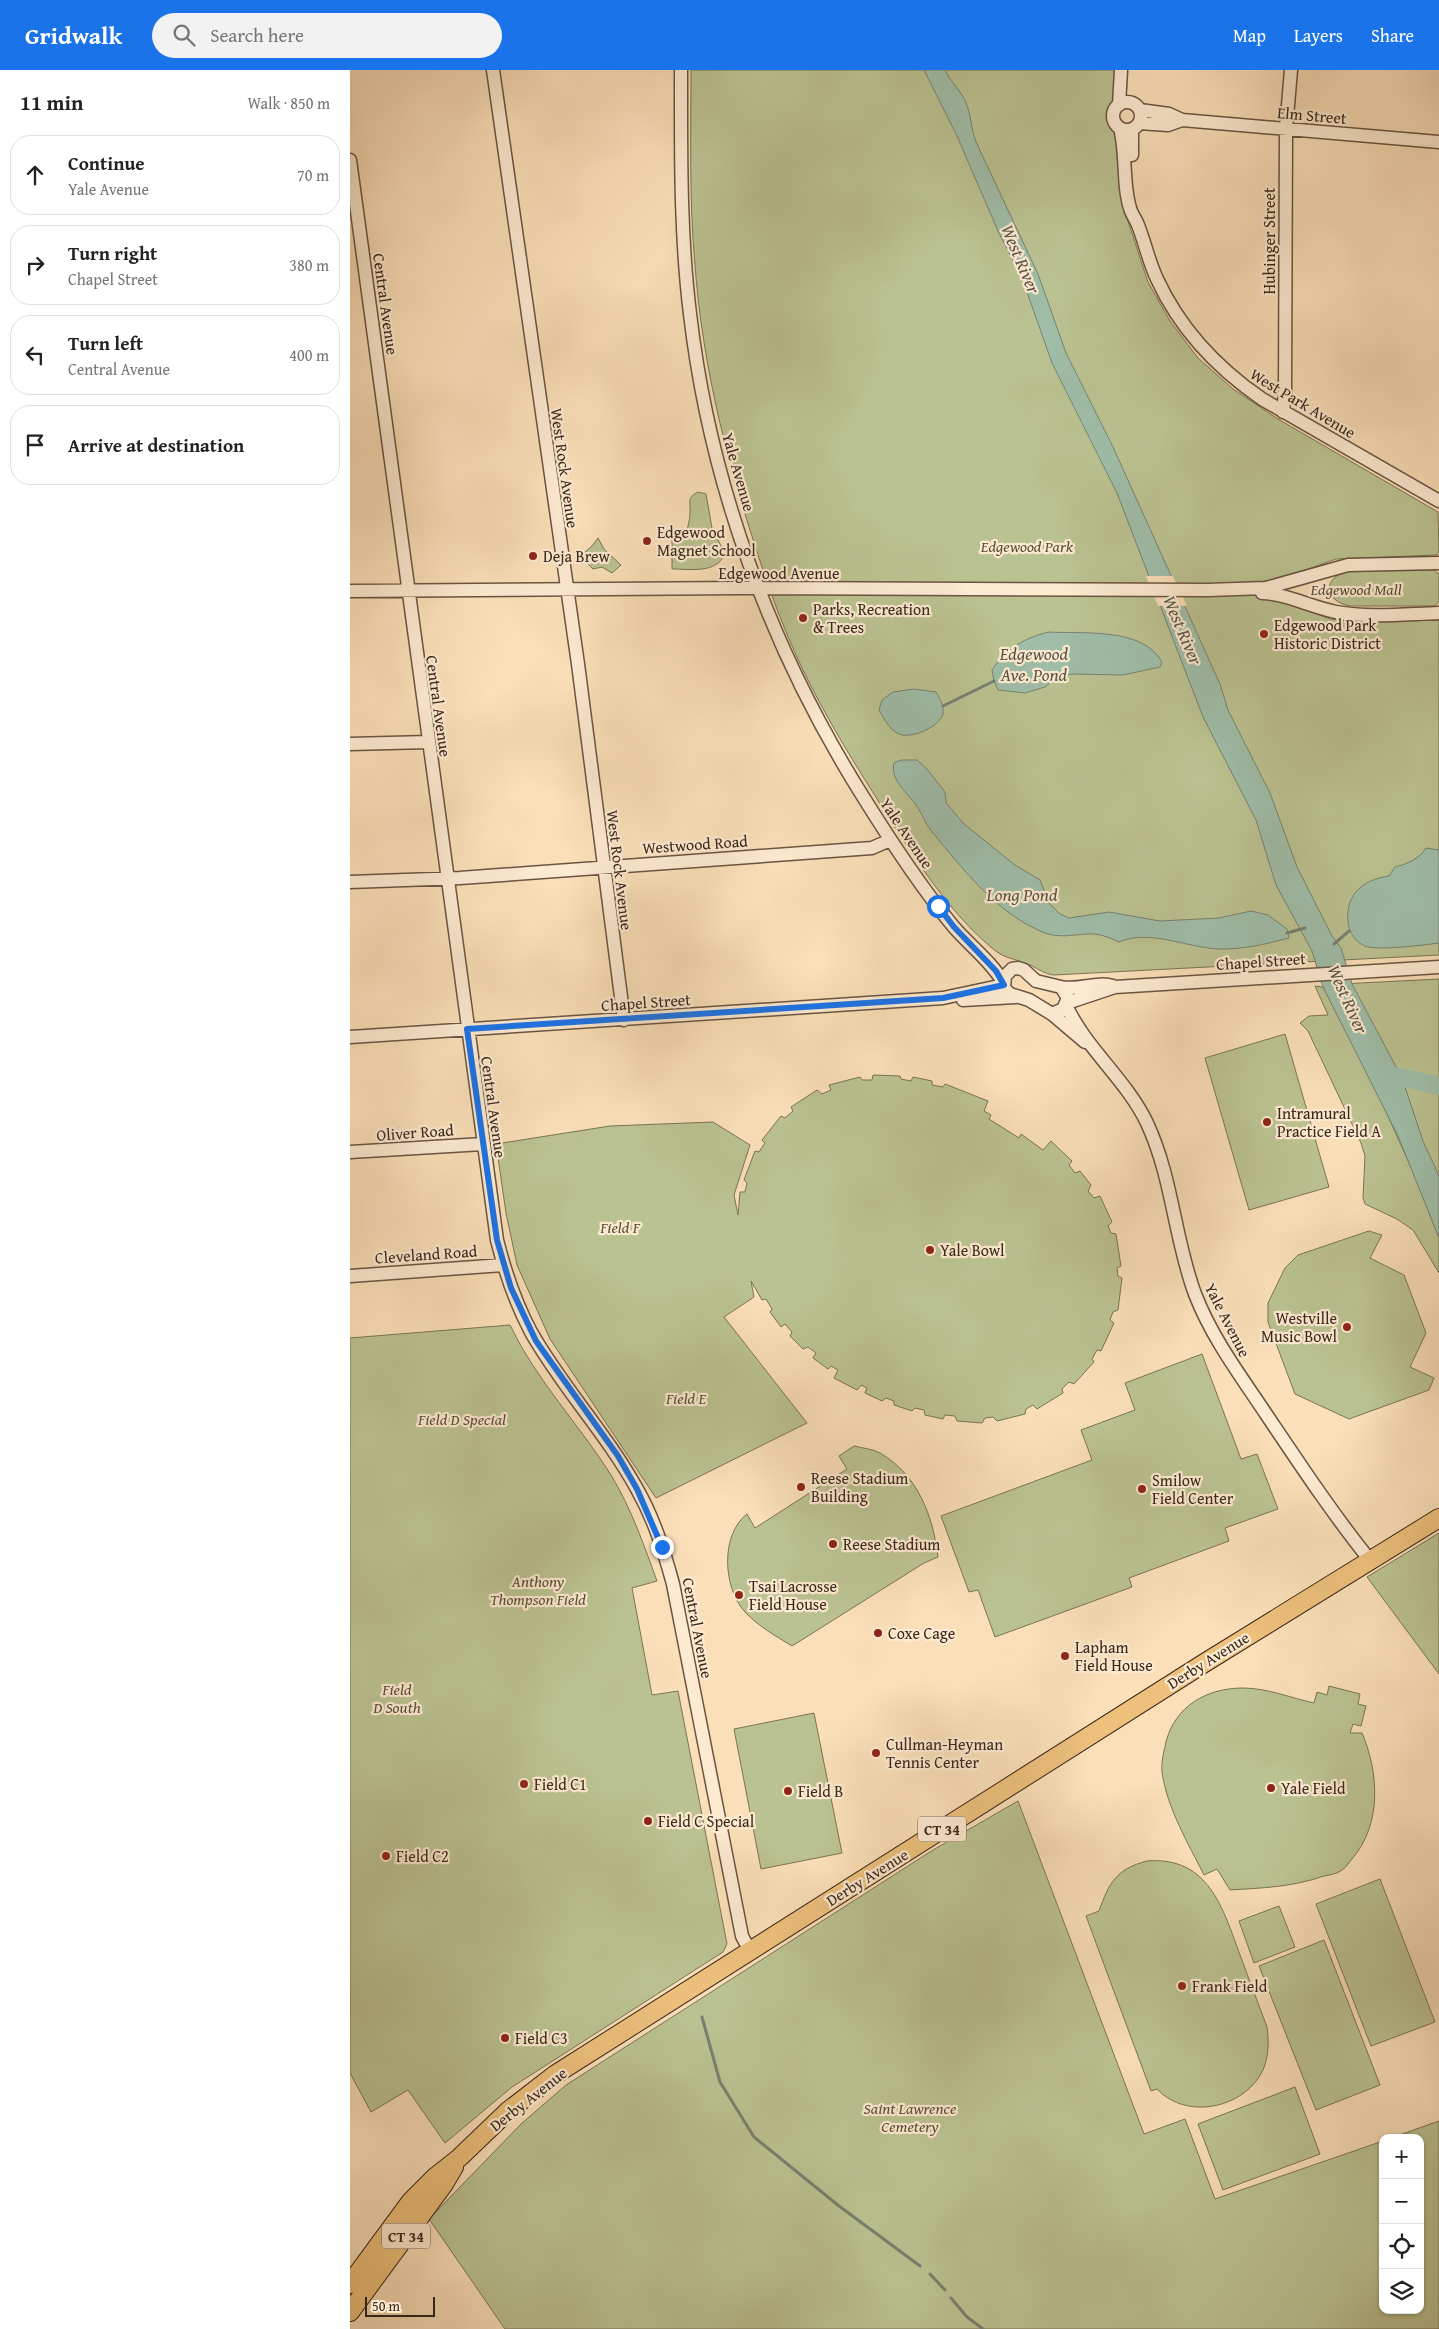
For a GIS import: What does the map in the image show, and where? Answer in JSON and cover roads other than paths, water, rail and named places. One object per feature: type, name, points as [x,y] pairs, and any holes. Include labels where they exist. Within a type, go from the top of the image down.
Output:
[{"type":"highway","name":"Derby Avenue","points":[[350,2312],[368,2273],[410,2201],[508,2111],[534,2090],[1369,1559],[1439,1518]]},
{"type":"highway","name":"Derby Avenue","points":[[350,2284],[368,2273]]},
{"type":"street","name":"West Rock Avenue","points":[[493,70],[578,664],[624,1020]]},
{"type":"street","name":"Yale Avenue","points":[[681,70],[682,224],[696,359],[715,449],[758,589],[779,643],[816,719],[890,840],[932,899],[969,943],[996,971],[1004,983],[1006,991],[1016,997],[1029,1000],[1052,1014],[1077,1037],[1094,1048]]},
{"type":"street","points":[[1123,70],[1141,117],[1130,127],[1113,116],[1119,105],[1123,70]]},
{"type":"street","name":"Hubinger Street","points":[[1283,412],[1285,392],[1286,129],[1291,70]]},
{"type":"street","points":[[1119,105],[1126,102],[1136,106]]},
{"type":"street","name":"Elm Street","points":[[1136,106],[1169,114],[1182,120],[1439,142]]},
{"type":"street","name":"Elm Street","points":[[1130,127],[1168,125],[1182,120]]},
{"type":"street","name":"West Park Avenue","points":[[1130,127],[1124,147],[1131,212],[1138,224],[1157,280],[1173,309],[1206,353],[1241,385],[1283,412],[1439,501]]},
{"type":"street","name":"Central Avenue","points":[[350,160],[407,590],[497,1240],[511,1288],[530,1330],[551,1364],[618,1456],[649,1513],[665,1555],[673,1584],[742,1936],[750,1951]]},
{"type":"street","name":"Edgewood Avenue","points":[[350,591],[758,589],[1208,590],[1266,588],[1348,565],[1439,562]]},
{"type":"street","name":"Edgewood Avenue","points":[[1208,590],[1276,594],[1323,609],[1346,614],[1439,613]]},
{"type":"street","points":[[350,744],[428,742]]},
{"type":"street","name":"Westwood Road","points":[[350,882],[447,879],[603,866],[872,848],[890,840]]},
{"type":"street","name":"Yale Avenue","points":[[969,943],[1005,967],[1024,970],[1036,981],[1061,987],[1067,994],[1066,1004],[1094,1048],[1137,1104],[1154,1141],[1170,1190],[1185,1264],[1195,1294],[1212,1332],[1236,1370],[1369,1559]]},
{"type":"street","name":"Chapel Street","points":[[1052,1014],[1058,1013],[1066,1004],[1115,987],[1439,967]]},
{"type":"street","points":[[1004,983],[1005,976],[1012,969]]},
{"type":"street","name":"Chapel Street","points":[[350,1037],[943,998],[1004,983]]},
{"type":"street","name":"Chapel Street","points":[[1061,987],[1071,989],[1103,983],[1115,987]]},
{"type":"street","name":"Chapel Street","points":[[943,998],[971,1001],[1016,997]]},
{"type":"street","name":"Oliver Road","points":[[350,1152],[483,1144]]},
{"type":"street","name":"Cleveland Road","points":[[350,1276],[503,1265]]},
{"type":"water","name":"West River","points":[[924,70],[945,70],[965,100],[976,142],[1038,274],[1066,353],[1113,447],[1220,684],[1228,710],[1270,793],[1297,867],[1332,936],[1341,948],[1352,984],[1402,1078],[1423,1141],[1439,1176],[1439,1238],[1398,1136],[1323,987],[1312,951],[1276,885],[1256,820],[1203,717],[1117,493],[1052,363],[1022,278],[998,231],[957,136]]},
{"type":"water","name":"Edgewood Ave. Pond","points":[[1049,632],[1095,633],[1127,638],[1141,643],[1153,651],[1162,662],[1160,667],[1123,675],[1072,674],[1057,677],[1045,687],[1025,693],[998,690],[992,670],[998,662],[1017,645],[1032,637]]},
{"type":"water","points":[[914,689],[936,692],[942,705],[943,714],[937,723],[926,730],[908,735],[899,734],[889,726],[879,710],[882,700],[893,692]]},
{"type":"water","name":"Long Pond","points":[[901,760],[917,760],[926,768],[945,792],[946,803],[964,824],[1015,865],[1040,880],[1049,903],[1060,914],[1069,918],[1109,912],[1160,921],[1219,918],[1251,911],[1268,915],[1287,929],[1289,938],[1245,948],[1217,949],[1155,938],[1131,938],[1119,942],[1095,934],[1061,936],[1045,933],[1012,915],[982,890],[932,832],[916,806],[896,780],[893,769],[894,763]]},
{"type":"water","points":[[1426,848],[1439,850],[1439,943],[1380,948],[1365,946],[1358,942],[1353,937],[1348,922],[1349,907],[1355,893],[1370,881],[1389,876],[1395,867],[1412,860]]},
{"type":"waterway","points":[[943,706],[994,681]]},
{"type":"waterway","points":[[1287,933],[1305,928]]},
{"type":"waterway","points":[[1334,944],[1349,931]]},
{"type":"waterway","points":[[1385,1074],[1439,1086]]},
{"type":"waterway","points":[[702,2017],[720,2082],[754,2137],[839,2206],[920,2266]]},
{"type":"waterway","points":[[930,2274],[945,2290]]},
{"type":"waterway","points":[[951,2298],[967,2317],[983,2329]]},
{"type":"place","name":"Edgewood Magnet School","points":[[647,541]]},
{"type":"place","name":"Deja Brew","points":[[533,556]]},
{"type":"place","name":"Parks, Recreation & Trees","points":[[803,618]]},
{"type":"place","name":"Edgewood Park Historic District","points":[[1264,634]]},
{"type":"place","name":"Intramural Practice Field A","points":[[1267,1122]]},
{"type":"place","name":"Yale Bowl","points":[[930,1250]]},
{"type":"place","name":"Westville Music Bowl","points":[[1347,1327]]},
{"type":"place","name":"Reese Stadium Building","points":[[801,1487]]},
{"type":"place","name":"Smilow Field Center","points":[[1142,1489]]},
{"type":"place","name":"Reese Stadium","points":[[833,1544]]},
{"type":"place","name":"Tsai Lacrosse Field House","points":[[739,1595]]},
{"type":"place","name":"Coxe Cage","points":[[878,1633]]},
{"type":"place","name":"Lapham Field House","points":[[1065,1656]]},
{"type":"place","name":"Cullman-Heyman Tennis Center","points":[[876,1753]]},
{"type":"place","name":"Field C1","points":[[524,1784]]},
{"type":"place","name":"Yale Field","points":[[1271,1788]]},
{"type":"place","name":"Field B","points":[[788,1791]]},
{"type":"place","name":"Field C Special","points":[[648,1821]]},
{"type":"place","name":"Field C2","points":[[386,1856]]},
{"type":"place","name":"Frank Field","points":[[1182,1986]]},
{"type":"place","name":"Field C3","points":[[505,2038]]},
{"type":"park label","name":"Edgewood Park","points":[[1027,546]]},
{"type":"park label","name":"Edgewood Mall","points":[[1356,589]]},
{"type":"park label","name":"Field F","points":[[620,1227]]},
{"type":"park label","name":"Field E","points":[[686,1398]]},
{"type":"park label","name":"Field D Special","points":[[462,1419]]},
{"type":"park label","name":"Anthony Thompson Field","points":[[538,1590]]},
{"type":"park label","name":"Field D South","points":[[397,1698]]},
{"type":"park label","name":"Saint Lawrence Cemetery","points":[[910,2117]]}]
